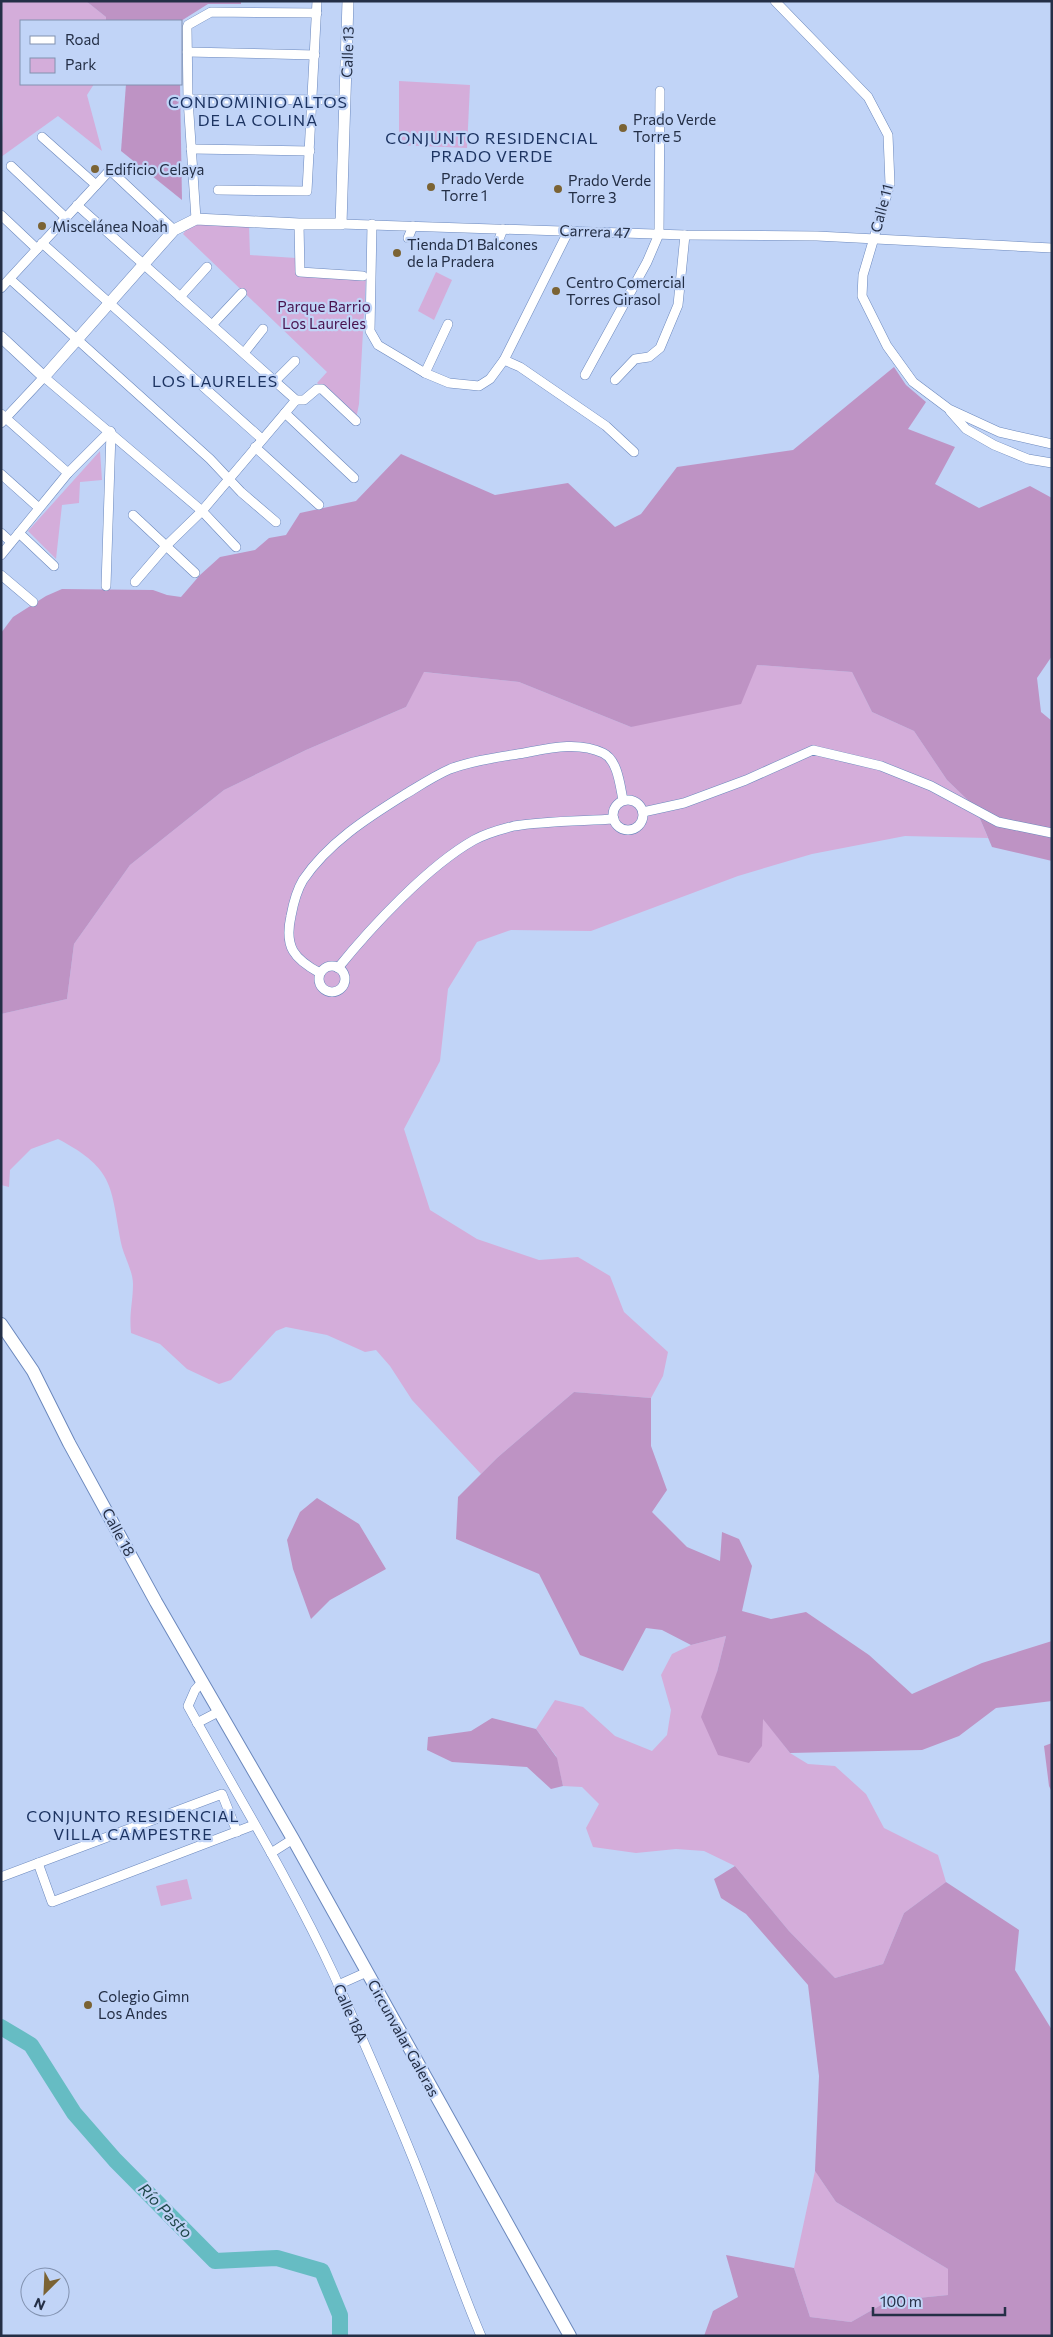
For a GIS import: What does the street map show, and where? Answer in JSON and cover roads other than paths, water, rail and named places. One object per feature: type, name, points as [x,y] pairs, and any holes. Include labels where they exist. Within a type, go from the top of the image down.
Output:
[{"type":"main road","name":"Calle 18","points":[[1,1324],[33,1372],[69,1443],[156,1602],[238,1740]]},
{"type":"main road","name":"Circunvalar Galeras","points":[[238,1740],[570,2336]]},
{"type":"street","points":[[218,190],[305,192],[308,188],[317,1]]},
{"type":"street","name":"Calle 13","points":[[341,224],[348,1]]},
{"type":"street","name":"Calle 11","points":[[775,1],[868,97],[888,135],[890,184],[863,275],[862,296],[888,346],[913,382],[949,409]]},
{"type":"street","points":[[68,474],[3,418],[78,340],[174,230],[196,219],[188,99],[187,28],[191,22],[211,12],[317,13]]},
{"type":"street","points":[[187,52],[315,55]]},
{"type":"street","points":[[585,375],[647,262],[659,234],[660,91]]},
{"type":"street","points":[[188,99],[345,100]]},
{"type":"street","points":[[42,137],[96,185]]},
{"type":"street","points":[[191,149],[310,151]]},
{"type":"street","points":[[11,166],[66,218]]},
{"type":"street","points":[[174,230],[110,170],[5,282],[78,340],[276,522]]},
{"type":"street","points":[[77,205],[296,400],[304,400],[317,389],[322,389],[356,421]]},
{"type":"street","points":[[1,215],[110,304],[262,439]]},
{"type":"street","name":"Carrera 47","points":[[196,219],[299,224],[372,224],[659,234],[873,238],[1052,248]]},
{"type":"street","points":[[299,224],[300,272],[364,276]]},
{"type":"street","points":[[372,224],[370,331],[378,345],[425,373],[449,383],[478,386],[490,379],[504,360],[569,230]]},
{"type":"street","points":[[408,238],[413,226]]},
{"type":"street","points":[[497,244],[503,229]]},
{"type":"street","points":[[615,380],[635,359],[649,357],[660,348],[678,305],[685,234]]},
{"type":"street","points":[[180,297],[207,267]]},
{"type":"street","points":[[212,325],[242,293]]},
{"type":"street","points":[[425,373],[448,324]]},
{"type":"street","points":[[244,353],[263,329]]},
{"type":"street","points":[[1,337],[44,377],[202,511],[236,546]]},
{"type":"street","points":[[275,381],[295,360]]},
{"type":"street","points":[[504,360],[520,367],[606,426],[634,452]]},
{"type":"street","points":[[135,582],[166,546],[202,511],[296,400]]},
{"type":"street","points":[[949,409],[999,432],[1052,444]]},
{"type":"street","points":[[949,409],[966,429],[979,436],[1028,459],[1052,463]]},
{"type":"street","points":[[285,413],[354,478]]},
{"type":"street","points":[[1,555],[68,474],[110,432]]},
{"type":"street","points":[[106,586],[110,432]]},
{"type":"street","points":[[255,447],[319,505]]},
{"type":"street","points":[[1,474],[39,508]]},
{"type":"street","points":[[132,515],[195,573]]},
{"type":"street","points":[[1,533],[11,542]]},
{"type":"street","points":[[19,533],[54,566]]},
{"type":"street","points":[[1,575],[33,602]]},
{"type":"street","points":[[320,974],[304,965],[290,949],[288,928],[293,906],[303,881],[333,846],[359,822],[426,781],[450,769],[498,756],[553,747],[577,746],[604,753],[614,765],[623,800]]},
{"type":"street","points":[[643,812],[684,803],[746,780],[812,750],[881,766],[931,786],[998,822],[1052,833]]},
{"type":"street","points":[[628,799],[638,803],[643,812],[642,821],[632,829],[619,826],[614,819],[615,808],[623,800],[628,799]]},
{"type":"street","points":[[338,968],[357,945],[399,902],[444,861],[476,839],[515,826],[614,819]]},
{"type":"street","points":[[326,967],[338,968],[344,974],[344,982],[336,992],[327,992],[320,986],[320,974],[326,967]]},
{"type":"street","name":"Calle 18A","points":[[203,1681],[195,1690],[188,1706],[271,1853],[338,1985],[427,2194],[462,2294],[481,2336]]},
{"type":"street","points":[[197,1723],[220,1710]]},
{"type":"street","points":[[1,1877],[222,1794],[237,1832]]},
{"type":"street","points":[[38,1864],[52,1902],[254,1825]]},
{"type":"street","points":[[271,1853],[293,1839]]},
{"type":"street","points":[[338,1985],[367,1972]]},
{"type":"waterway","name":"Río Pasto","points":[[1,2027],[31,2045],[74,2113],[115,2160],[215,2261],[277,2258],[322,2271],[340,2315],[340,2336]]},
{"type":"place","name":"Prado Verde Torre 5","points":[[623,128]]},
{"type":"place","name":"Edificio Celaya","points":[[95,169]]},
{"type":"place","name":"Prado Verde Torre 1","points":[[431,187]]},
{"type":"place","name":"Prado Verde Torre 3","points":[[558,189]]},
{"type":"place","name":"Miscelánea Noah","points":[[42,226]]},
{"type":"place","name":"Tienda D1 Balcones de la Pradera","points":[[397,253]]},
{"type":"place","name":"Centro Comercial Torres Girasol","points":[[556,291]]},
{"type":"place","name":"Colegio Gimn Los Andes","points":[[88,2005]]},
{"type":"district","name":"CONDOMINIO ALTOS DE LA COLINA","points":[[258,110]]},
{"type":"district","name":"CONJUNTO RESIDENCIAL PRADO VERDE","points":[[492,146]]},
{"type":"district","name":"LOS LAURELES","points":[[215,380]]},
{"type":"district","name":"CONJUNTO RESIDENCIAL VILLA CAMPESTRE","points":[[133,1824]]},
{"type":"park label","name":"Parque Barrio Los Laureles","points":[[324,314]]}]
